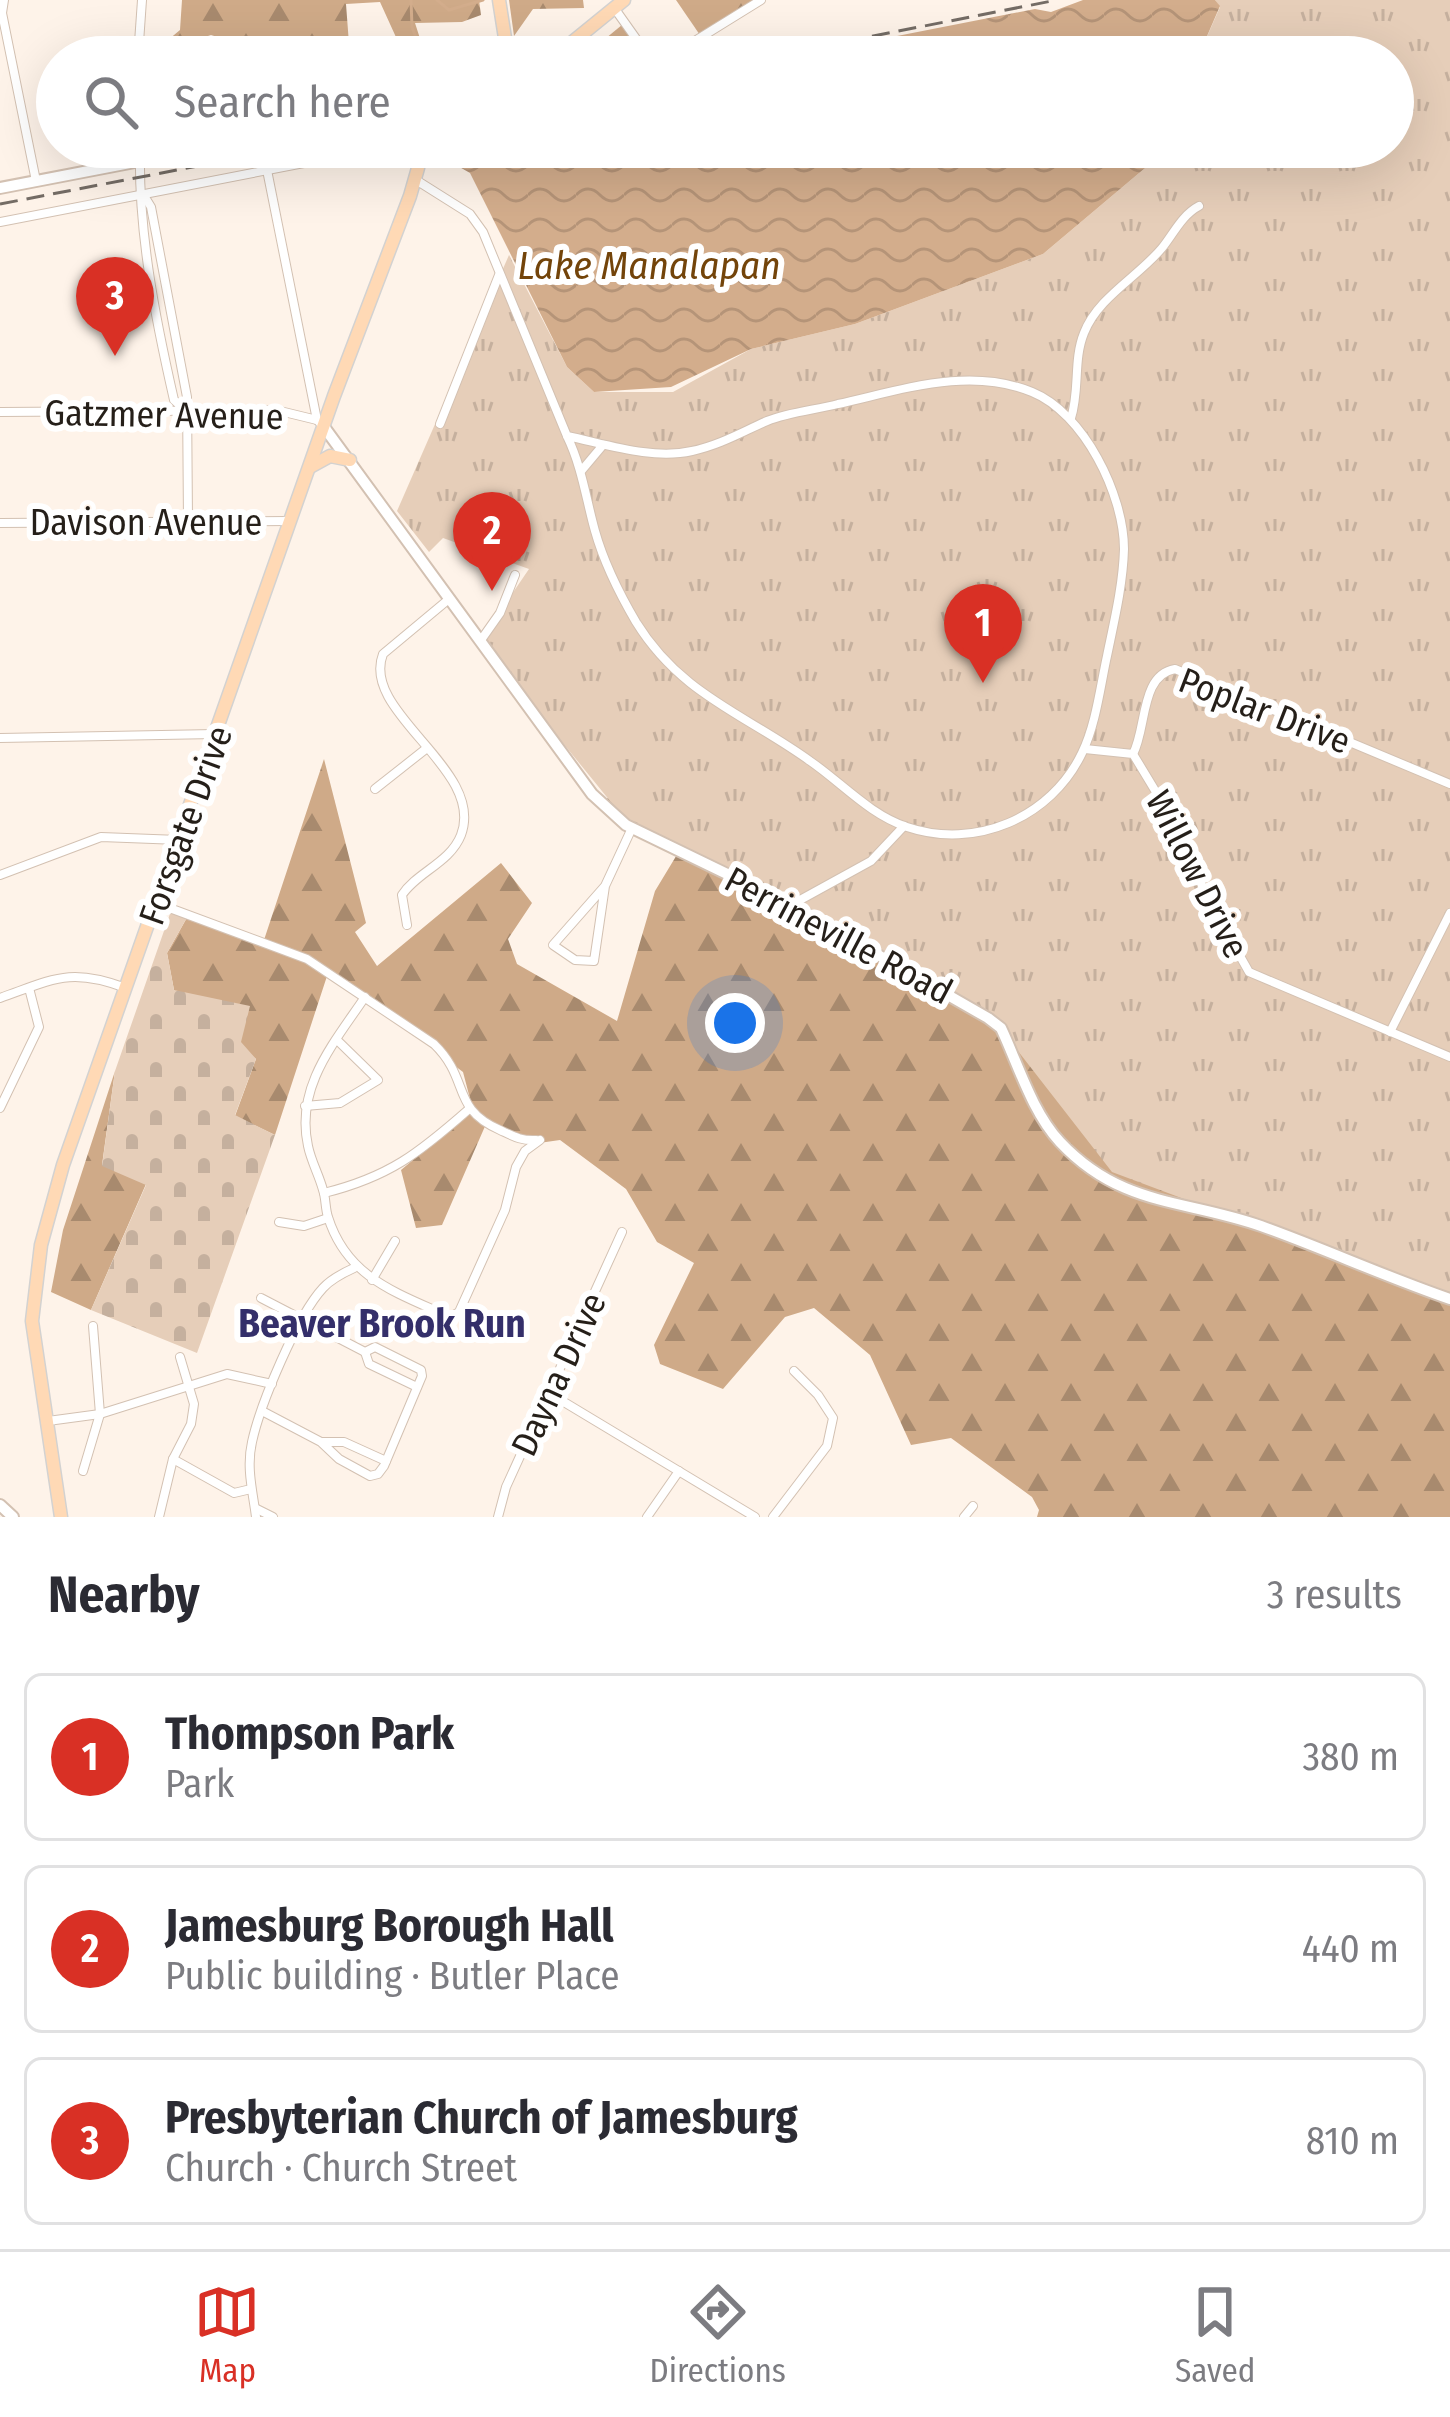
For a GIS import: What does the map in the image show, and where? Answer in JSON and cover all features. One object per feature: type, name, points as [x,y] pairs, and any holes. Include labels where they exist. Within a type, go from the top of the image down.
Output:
[{"type":"main road","points":[[499,3],[504,36]]},
{"type":"main road","points":[[580,36],[619,4]]},
{"type":"main road","name":"Forsgate Drive","points":[[61,1517],[32,1321],[41,1245],[63,1165],[310,468],[320,423],[416,180],[416,168]]},
{"type":"main road","points":[[310,468],[330,456],[350,460]]},
{"type":"street","points":[[4,0],[1,13],[36,182]]},
{"type":"street","points":[[139,36],[142,0]]},
{"type":"street","points":[[703,36],[761,0]]},
{"type":"street","points":[[619,4],[637,36]]},
{"type":"street","points":[[0,188],[88,168]]},
{"type":"street","points":[[141,168],[187,397],[188,520]]},
{"type":"street","points":[[0,222],[277,168]]},
{"type":"street","points":[[267,170],[320,423]]},
{"type":"street","points":[[416,180],[470,214],[483,232],[581,471],[604,559],[660,657],[704,697],[771,734],[904,826],[956,836],[1002,828],[1058,788],[1084,748],[1107,654],[1124,546],[1119,513],[1096,455],[1071,418],[1039,395],[1004,382],[969,379],[926,384],[770,420],[734,439],[675,454],[567,436]]},
{"type":"street","points":[[1071,418],[1078,395],[1080,346],[1089,322],[1199,206]]},
{"type":"street","points":[[440,424],[500,273]]},
{"type":"street","name":"Gatzmer Avenue","points":[[0,412],[276,410],[320,423]]},
{"type":"street","name":"Perrineville Road","points":[[320,423],[592,794],[632,828],[791,905],[970,1006],[1000,1028],[1059,1141],[1108,1180],[1135,1195],[1252,1223],[1450,1300]]},
{"type":"street","points":[[581,471],[604,444]]},
{"type":"street","name":"Davison Avenue","points":[[0,523],[291,521]]},
{"type":"street","points":[[480,641],[500,614],[515,574]]},
{"type":"street","points":[[407,925],[402,896],[449,854],[464,820],[453,783],[385,689],[379,666],[383,654],[448,599]]},
{"type":"street","name":"Poplar Drive","points":[[1133,754],[1154,682],[1164,671],[1175,669],[1450,784]]},
{"type":"street","points":[[0,738],[217,734]]},
{"type":"street","points":[[375,789],[427,748]]},
{"type":"street","name":"Willow Drive","points":[[1084,748],[1133,754],[1185,840],[1205,894],[1249,972],[1450,1057]]},
{"type":"street","points":[[791,905],[871,861],[904,826]]},
{"type":"street","points":[[605,886],[594,961],[574,960],[553,945],[605,886],[632,828]]},
{"type":"street","points":[[0,874],[101,837],[181,840]]},
{"type":"street","points":[[157,904],[307,959],[365,997],[434,1044],[452,1062],[468,1110],[479,1122],[517,1138],[540,1140],[525,1150],[516,1167],[505,1210],[460,1312],[450,1317],[354,1268],[328,1218],[325,1193],[308,1146],[304,1106],[315,1072],[365,997]]},
{"type":"street","points":[[1390,1032],[1450,913]]},
{"type":"street","points":[[0,998],[83,974],[127,989]]},
{"type":"street","points":[[0,1108],[39,1028],[28,988]]},
{"type":"street","points":[[304,1106],[340,1103],[378,1081],[337,1040]]},
{"type":"street","points":[[325,1193],[401,1166],[468,1110]]},
{"type":"street","points":[[279,1222],[304,1226],[328,1218]]},
{"type":"street","name":"Dayna Drive","points":[[499,1517],[506,1487],[622,1232]]},
{"type":"street","points":[[372,1280],[395,1241]]},
{"type":"street","points":[[273,1517],[256,1513],[251,1443],[302,1322],[323,1288],[354,1268]]},
{"type":"street","points":[[261,1298],[365,1352],[369,1364],[417,1387]]},
{"type":"street","points":[[83,1472],[100,1414],[93,1326]]},
{"type":"street","points":[[262,1412],[321,1442],[339,1460],[370,1476],[379,1474],[421,1370],[375,1347],[365,1352]]},
{"type":"street","points":[[159,1517],[173,1459],[191,1424],[194,1404],[180,1357]]},
{"type":"street","points":[[773,1517],[827,1446],[833,1418],[794,1371]]},
{"type":"street","points":[[48,1421],[100,1414],[227,1374],[272,1384]]},
{"type":"street","points":[[549,1394],[754,1517]]},
{"type":"street","points":[[321,1442],[344,1442],[386,1461]]},
{"type":"street","points":[[173,1459],[234,1493],[251,1489]]},
{"type":"street","points":[[647,1517],[679,1471]]},
{"type":"street","points":[[0,1505],[13,1517]]},
{"type":"street","points":[[964,1517],[973,1506]]},
{"type":"green space","points":[[182,0],[479,0],[481,15],[462,22],[415,23],[419,36],[395,36],[380,2],[346,4],[348,36],[173,36],[180,30]]},
{"type":"green space","points":[[509,0],[583,0],[584,8],[533,9],[514,36]]},
{"type":"green space","points":[[676,0],[760,0],[705,36]]},
{"type":"green space","points":[[1215,0],[1450,0],[1450,1299],[1112,1172],[1000,1028],[791,905],[632,828],[480,641],[529,569],[443,538],[429,552],[397,511],[509,255],[567,367],[594,392],[673,392],[751,349],[855,324],[1043,254],[1145,168],[1414,168],[1414,36],[1207,36],[1220,7]]},
{"type":"green space","points":[[628,20],[638,36],[609,36]]},
{"type":"green space","points":[[324,759],[366,923],[355,932],[377,966],[501,863],[532,903],[508,939],[517,964],[617,1021],[655,891],[681,848],[625,817],[606,800],[629,776],[1450,1298],[1450,1517],[1037,1517],[1039,1510],[1032,1497],[951,1438],[911,1445],[870,1355],[814,1308],[785,1317],[723,1389],[660,1364],[654,1345],[694,1263],[657,1242],[626,1189],[560,1140],[532,1144],[486,1124],[442,1225],[416,1228],[401,1170],[473,1110],[463,1072],[329,970],[275,1135],[235,1116],[256,1059],[174,990],[167,953],[189,914],[264,940]]},
{"type":"green space","points":[[172,908],[189,914],[167,953],[174,990],[250,1006],[241,1042],[256,1059],[235,1115],[275,1135],[197,1353],[91,1310],[146,1185],[102,1166],[115,1071]]},
{"type":"green space","points":[[115,1071],[102,1165],[146,1184],[91,1310],[51,1292],[63,1230]]},
{"type":"water","points":[[1083,0],[1215,0],[1220,6],[1207,36],[897,36],[1035,9],[1051,12]]},
{"type":"water","name":"Lake Manalapan","points":[[461,168],[1145,168],[1043,254],[855,324],[751,349],[671,387],[594,392],[567,367],[470,173]]},
{"type":"waterway","points":[[411,0],[415,36]]},
{"type":"waterway","points":[[437,0],[449,10],[483,0]]},
{"type":"railway","points":[[873,36],[1057,0]]},
{"type":"railway","points":[[0,204],[188,168]]},
{"type":"place","name":"Presbyterian Church of Jamesburg","points":[[115,356]]},
{"type":"place","name":"Jamesburg Borough Hall","points":[[492,591]]},
{"type":"place","name":"Thompson Park","points":[[983,683]]},
{"type":"district","name":"Beaver Brook Run","points":[[382,1323]]}]
